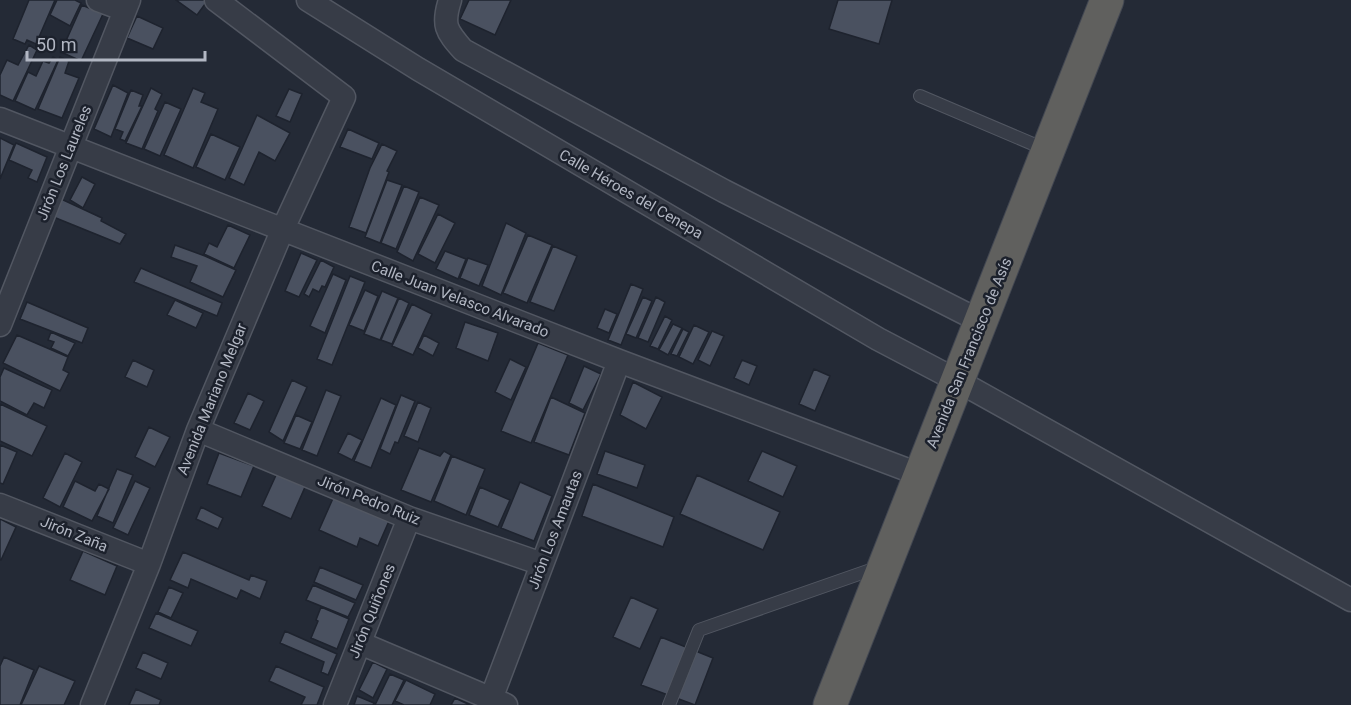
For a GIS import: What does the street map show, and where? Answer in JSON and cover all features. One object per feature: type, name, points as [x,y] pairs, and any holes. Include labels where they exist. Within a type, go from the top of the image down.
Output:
[{"type":"highway","name":"Avenida San Francisco de Asís","points":[[830,705],[1107,0]]},
{"type":"street","points":[[98,0],[127,5]]},
{"type":"street","name":"Avenida Mariano Melgar","points":[[92,705],[198,430],[282,231],[344,97],[216,0]]},
{"type":"street","name":"Calle Héroes del Cenepa","points":[[308,0],[418,69],[878,339],[955,387],[1351,600]]},
{"type":"street","name":"Jirón Los Laureles","points":[[0,326],[127,5]]},
{"type":"street","points":[[447,9],[449,35],[463,50],[724,192],[980,326]]},
{"type":"street","name":"Calle Juan Velasco Alvarado","points":[[0,120],[619,361],[927,460]]},
{"type":"street","name":"Jirón Los Amautas","points":[[499,702],[542,564],[619,361]]},
{"type":"street","name":"Jirón Pedro Ruiz","points":[[198,430],[409,518],[542,564]]},
{"type":"street","name":"Jirón Zaña","points":[[0,505],[148,564]]},
{"type":"street","name":"Jirón Quiñones","points":[[335,705],[409,518]]},
{"type":"street","points":[[360,644],[499,702]]},
{"type":"lane","points":[[920,96],[1048,151]]},
{"type":"lane","points":[[669,705],[699,630],[886,564]]},
{"type":"building","points":[[29,0],[55,0],[36,44],[27,40],[25,44],[13,39]]},
{"type":"building","points":[[57,0],[75,0],[81,3],[70,26],[50,15]]},
{"type":"building","points":[[176,0],[208,0],[197,15]]},
{"type":"building","points":[[469,0],[511,0],[495,35],[460,19]]},
{"type":"building","points":[[838,0],[892,0],[879,44],[829,29]]},
{"type":"building","points":[[82,5],[103,14],[81,61],[61,52]]},
{"type":"building","points":[[137,16],[163,28],[153,49],[127,38]]},
{"type":"building","points":[[29,45],[37,50],[13,101],[0,95],[0,75],[7,60],[18,65]]},
{"type":"building","points":[[53,57],[58,60],[35,110],[15,101],[28,72],[36,76],[43,61],[49,63]]},
{"type":"building","points":[[60,57],[69,61],[65,73],[79,78],[62,118],[38,109]]},
{"type":"building","points":[[113,85],[128,93],[111,137],[94,129]]},
{"type":"building","points":[[151,88],[162,94],[155,109],[158,111],[142,149],[126,143]]},
{"type":"building","points":[[193,88],[205,93],[201,102],[218,109],[193,168],[164,155]]},
{"type":"building","points":[[289,89],[302,94],[290,122],[276,116]]},
{"type":"building","points":[[131,90],[143,95],[139,106],[142,106],[125,141],[120,139],[123,132],[115,129]]},
{"type":"building","points":[[165,102],[181,109],[160,156],[144,149]]},
{"type":"building","points":[[257,115],[290,133],[275,161],[259,152],[244,185],[229,178]]},
{"type":"building","points":[[348,129],[379,143],[372,159],[340,147]]},
{"type":"building","points":[[211,134],[240,147],[225,180],[196,167]]},
{"type":"building","points":[[0,138],[14,145],[0,179]]},
{"type":"building","points":[[16,143],[47,157],[37,182],[28,178],[32,170],[9,160]]},
{"type":"building","points":[[382,144],[397,151],[387,171],[389,172],[366,233],[349,227],[370,168]]},
{"type":"building","points":[[82,177],[95,184],[83,208],[70,200]]},
{"type":"building","points":[[387,180],[402,185],[380,243],[365,237]]},
{"type":"building","points":[[404,186],[419,192],[396,249],[381,243]]},
{"type":"building","points":[[420,197],[439,205],[413,261],[397,252]]},
{"type":"building","points":[[59,198],[102,218],[101,221],[126,234],[120,244],[51,216]]},
{"type":"building","points":[[438,214],[455,223],[435,263],[418,254]]},
{"type":"building","points":[[506,223],[526,233],[501,295],[482,286]]},
{"type":"building","points":[[228,225],[250,235],[234,268],[204,254],[209,243],[217,247]]},
{"type":"building","points":[[528,235],[552,245],[527,303],[503,293]]},
{"type":"building","points":[[175,245],[236,270],[223,297],[190,282],[197,266],[171,257]]},
{"type":"building","points":[[553,246],[577,256],[554,311],[530,302]]},
{"type":"building","points":[[445,251],[466,259],[458,279],[436,269]]},
{"type":"building","points":[[301,253],[317,260],[299,297],[285,291]]},
{"type":"building","points":[[468,258],[488,265],[479,286],[460,278]]},
{"type":"building","points":[[321,260],[334,267],[325,287],[322,286],[319,292],[313,289],[309,297],[304,294]]},
{"type":"building","points":[[141,268],[222,303],[217,316],[134,282]]},
{"type":"building","points":[[333,274],[346,280],[325,333],[310,326]]},
{"type":"building","points":[[350,276],[365,282],[332,365],[317,359]]},
{"type":"building","points":[[631,284],[643,289],[621,345],[608,340]]},
{"type":"building","points":[[365,290],[378,296],[364,331],[349,325]]},
{"type":"building","points":[[382,291],[398,298],[380,340],[364,334]]},
{"type":"building","points":[[643,297],[652,301],[636,338],[626,334]]},
{"type":"building","points":[[656,297],[665,302],[648,342],[638,338]]},
{"type":"building","points":[[399,298],[409,303],[392,344],[381,340]]},
{"type":"building","points":[[175,300],[203,313],[196,328],[167,315]]},
{"type":"building","points":[[27,302],[88,328],[82,343],[20,319]]},
{"type":"building","points":[[412,304],[432,314],[413,355],[392,346]]},
{"type":"building","points":[[605,309],[617,314],[609,333],[597,328]]},
{"type":"building","points":[[665,316],[672,320],[658,349],[650,346]]},
{"type":"building","points":[[465,322],[498,333],[488,361],[456,348]]},
{"type":"building","points":[[673,324],[682,328],[668,355],[659,350]]},
{"type":"building","points":[[694,325],[709,332],[693,364],[679,357]]},
{"type":"building","points":[[683,329],[689,332],[677,356],[671,354]]},
{"type":"building","points":[[712,331],[724,336],[710,366],[698,360]]},
{"type":"building","points":[[51,332],[75,343],[68,356],[51,348],[54,342],[48,340]]},
{"type":"building","points":[[17,335],[68,357],[63,370],[69,373],[60,391],[3,363]]},
{"type":"building","points":[[424,335],[439,343],[433,356],[418,348]]},
{"type":"building","points":[[538,343],[568,355],[531,443],[501,431]]},
{"type":"building","points":[[510,359],[526,367],[511,400],[495,392]]},
{"type":"building","points":[[133,360],[154,370],[147,387],[125,377]]},
{"type":"building","points":[[742,360],[757,366],[749,385],[734,378]]},
{"type":"building","points":[[584,366],[601,374],[583,410],[569,403]]},
{"type":"building","points":[[4,368],[52,390],[44,408],[34,403],[27,415],[0,401],[0,377]]},
{"type":"building","points":[[814,369],[830,376],[815,411],[799,404]]},
{"type":"building","points":[[292,380],[307,387],[283,441],[269,432]]},
{"type":"building","points":[[633,382],[662,397],[646,429],[620,415]]},
{"type":"building","points":[[326,390],[341,396],[317,456],[302,450]]},
{"type":"building","points":[[248,393],[264,401],[250,430],[234,423]]},
{"type":"building","points":[[401,395],[415,401],[398,443],[395,442],[390,454],[380,449]]},
{"type":"building","points":[[551,397],[585,413],[569,455],[534,442]]},
{"type":"building","points":[[381,398],[396,405],[371,468],[354,461]]},
{"type":"building","points":[[418,402],[431,408],[418,442],[404,436]]},
{"type":"building","points":[[0,404],[47,426],[32,456],[0,441]]},
{"type":"building","points":[[296,415],[312,422],[300,449],[284,443]]},
{"type":"building","points":[[149,427],[170,437],[155,467],[135,457]]},
{"type":"building","points":[[348,433],[362,440],[352,460],[338,453]]},
{"type":"building","points":[[0,445],[17,452],[3,484],[0,483]]},
{"type":"building","points":[[419,448],[440,456],[444,451],[451,455],[431,502],[401,490]]},
{"type":"building","points":[[605,451],[645,465],[637,488],[597,474]]},
{"type":"building","points":[[762,451],[797,466],[783,497],[748,481]]},
{"type":"building","points":[[65,453],[82,462],[60,507],[43,498]]},
{"type":"building","points":[[219,453],[254,466],[241,497],[207,484]]},
{"type":"building","points":[[452,456],[485,469],[466,515],[434,501]]},
{"type":"building","points":[[117,469],[133,475],[113,523],[97,516]]},
{"type":"building","points":[[277,473],[305,487],[291,519],[262,506]]},
{"type":"building","points":[[697,475],[780,512],[763,550],[680,514]]},
{"type":"building","points":[[75,481],[95,491],[99,484],[109,489],[92,521],[63,507]]},
{"type":"building","points":[[135,481],[150,488],[128,535],[113,528]]},
{"type":"building","points":[[520,482],[552,496],[534,541],[501,528]]},
{"type":"building","points":[[593,484],[674,517],[663,547],[582,516]]},
{"type":"building","points":[[480,487],[510,500],[498,527],[469,515]]},
{"type":"building","points":[[334,496],[389,521],[378,546],[360,538],[357,547],[319,530]]},
{"type":"building","points":[[201,507],[223,518],[218,529],[196,519]]},
{"type":"building","points":[[0,519],[16,527],[1,560],[0,560]]},
{"type":"building","points":[[83,551],[117,566],[105,595],[70,580]]},
{"type":"building","points":[[183,552],[249,580],[251,575],[267,581],[260,599],[241,590],[237,599],[191,579],[188,588],[170,580]]},
{"type":"building","points":[[320,567],[363,585],[356,600],[314,582]]},
{"type":"building","points":[[313,585],[355,603],[348,617],[306,600]]},
{"type":"building","points":[[169,587],[183,593],[171,618],[158,612]]},
{"type":"building","points":[[631,597],[658,609],[640,649],[613,637]]},
{"type":"building","points":[[321,607],[349,619],[337,649],[311,638]]},
{"type":"building","points":[[156,613],[198,631],[191,646],[149,628]]},
{"type":"building","points":[[285,631],[337,654],[328,675],[321,672],[324,662],[280,643]]},
{"type":"building","points":[[661,637],[713,658],[695,705],[641,685]]},
{"type":"building","points":[[143,652],[168,663],[161,679],[136,668]]},
{"type":"building","points":[[4,657],[34,670],[20,705],[0,705],[0,666]]},
{"type":"building","points":[[373,662],[387,669],[373,698],[359,690]]},
{"type":"building","points":[[39,666],[75,681],[64,705],[21,705]]},
{"type":"building","points":[[276,666],[324,687],[317,705],[301,705],[305,697],[269,681]]},
{"type":"building","points":[[390,674],[404,680],[392,705],[375,705]]},
{"type":"building","points":[[406,680],[435,694],[430,705],[404,705],[395,701]]},
{"type":"building","points":[[136,689],[161,700],[159,705],[129,705]]},
{"type":"building","points":[[357,696],[374,703],[373,705],[354,705]]},
{"type":"building","points":[[455,698],[470,705],[451,705]]}]
